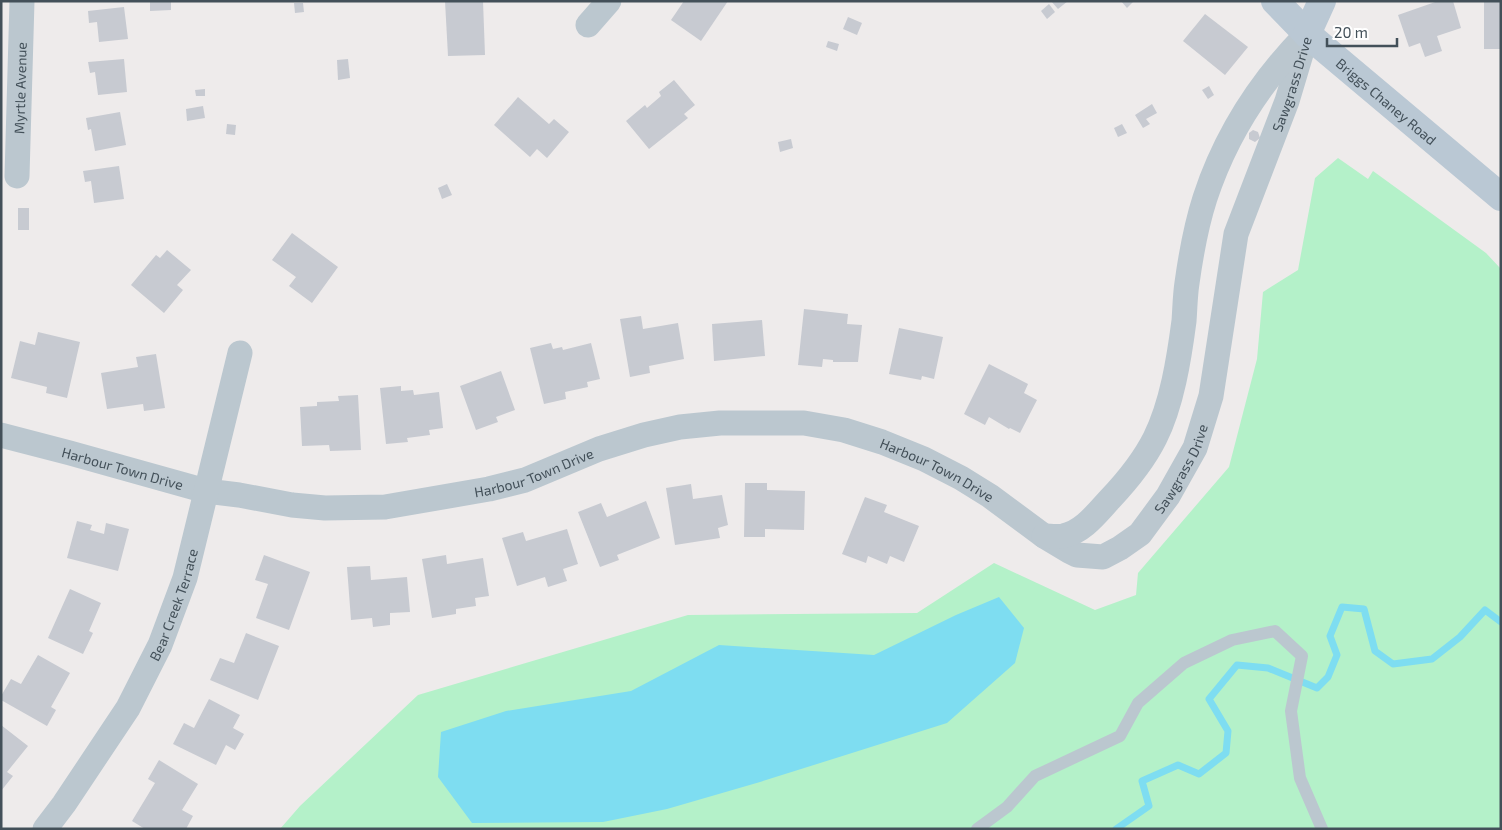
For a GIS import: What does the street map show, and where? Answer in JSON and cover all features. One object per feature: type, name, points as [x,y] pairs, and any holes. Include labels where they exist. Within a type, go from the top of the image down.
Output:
[{"type":"main road","name":"Briggs Chaney Road","points":[[1275,1],[1308,34],[1501,197]]},
{"type":"main road","points":[[1308,34],[1322,1]]},
{"type":"street","name":"Myrtle Avenue","points":[[17,176],[22,1]]},
{"type":"street","points":[[588,25],[609,1]]},
{"type":"street","name":"Sawgrass Drive","points":[[1044,536],[1064,536],[1082,528],[1126,482],[1155,438],[1168,401],[1178,361],[1184,319],[1186,285],[1194,234],[1206,196],[1226,149],[1252,101],[1282,60],[1308,34]]},
{"type":"street","name":"Sawgrass Drive","points":[[1044,536],[1077,554],[1102,557],[1120,548],[1140,534],[1168,496],[1195,448],[1211,396],[1236,234],[1294,82],[1308,34]]},
{"type":"street","points":[[1226,149],[1262,166]]},
{"type":"street","name":"Bear Creek Terrace","points":[[45,829],[64,804],[128,708],[160,645],[185,578],[240,353]]},
{"type":"street","name":"Harbour Town Drive","points":[[1,436],[206,491],[292,505],[325,508],[385,507],[489,489],[525,480],[599,448],[680,427],[720,423],[804,423],[844,430],[882,442],[924,459],[961,478],[990,496],[1044,536]]},
{"type":"lane","points":[[976,829],[1007,807],[1035,776],[1120,736],[1138,703],[1184,663],[1232,640],[1275,631],[1302,656],[1291,712],[1300,778],[1322,829]]},
{"type":"green space","points":[[1338,158],[1368,179],[1373,171],[1486,253],[1501,269],[1501,829],[280,829],[300,806],[418,695],[688,615],[917,613],[994,563],[1095,610],[1136,595],[1138,573],[1229,467],[1257,359],[1263,292],[1298,270],[1315,178]]},
{"type":"water","points":[[999,597],[1024,628],[1015,663],[947,723],[667,809],[603,822],[472,823],[438,777],[441,732],[506,711],[631,691],[719,645],[874,655],[956,615]]},
{"type":"building","points":[[150,1],[171,1],[171,10],[150,11]]},
{"type":"building","points":[[445,1],[483,1],[485,55],[448,56]]},
{"type":"building","points":[[684,1],[728,1],[701,41],[671,20]]},
{"type":"building","points":[[1051,1],[1068,1],[1058,9]]},
{"type":"building","points":[[1121,1],[1134,1],[1127,8]]},
{"type":"building","points":[[1438,1],[1453,1],[1461,28],[1437,36],[1442,51],[1425,57],[1420,43],[1409,47],[1398,15]]},
{"type":"building","points":[[1484,1],[1501,1],[1501,49],[1484,49]]},
{"type":"building","points":[[294,3],[303,3],[304,12],[295,13]]},
{"type":"building","points":[[1049,4],[1055,12],[1047,19],[1041,11]]},
{"type":"building","points":[[124,7],[128,39],[99,42],[97,22],[89,23],[88,11]]},
{"type":"building","points":[[1205,14],[1248,47],[1225,75],[1183,41]]},
{"type":"building","points":[[848,17],[862,23],[857,35],[843,29]]},
{"type":"building","points":[[828,41],[839,44],[837,51],[826,47]]},
{"type":"building","points":[[124,59],[127,92],[98,95],[95,72],[90,73],[88,62]]},
{"type":"building","points":[[348,59],[350,78],[338,80],[337,60]]},
{"type":"building","points":[[674,80],[695,105],[684,114],[688,118],[649,149],[626,121],[645,105],[647,108],[661,96],[659,92]]},
{"type":"building","points":[[1209,86],[1214,95],[1208,99],[1202,90]]},
{"type":"building","points":[[205,89],[205,96],[196,96],[195,90]]},
{"type":"building","points":[[518,97],[549,124],[554,119],[569,132],[547,158],[537,149],[530,157],[494,125]]},
{"type":"building","points":[[1152,104],[1157,113],[1146,119],[1150,124],[1143,128],[1135,115]]},
{"type":"building","points":[[203,106],[205,118],[187,121],[186,109]]},
{"type":"building","points":[[120,112],[126,145],[95,151],[91,129],[88,130],[86,118]]},
{"type":"building","points":[[227,124],[236,125],[235,135],[226,134]]},
{"type":"building","points":[[1122,124],[1127,133],[1118,137],[1114,128]]},
{"type":"building","points":[[1253,130],[1258,132],[1260,138],[1255,142],[1249,139],[1249,133]]},
{"type":"building","points":[[791,139],[793,148],[780,152],[778,142]]},
{"type":"building","points":[[119,166],[124,199],[94,203],[91,181],[85,182],[83,171]]},
{"type":"building","points":[[447,184],[452,195],[442,199],[438,188]]},
{"type":"building","points":[[18,208],[29,208],[29,230],[18,230]]},
{"type":"building","points":[[292,233],[338,267],[312,303],[289,286],[296,277],[272,260]]},
{"type":"building","points":[[167,250],[191,270],[177,285],[183,290],[164,313],[131,285],[156,255],[160,258]]},
{"type":"building","points":[[804,309],[848,314],[847,324],[862,325],[858,362],[833,362],[833,360],[823,359],[822,367],[798,365]]},
{"type":"building","points":[[641,316],[643,329],[678,323],[684,359],[649,366],[650,373],[630,377],[620,319]]},
{"type":"building","points":[[762,320],[765,356],[714,361],[712,324]]},
{"type":"building","points":[[899,328],[943,337],[934,379],[922,376],[921,380],[889,374]]},
{"type":"building","points":[[38,332],[80,342],[67,398],[46,393],[47,387],[11,378],[20,341],[35,345]]},
{"type":"building","points":[[551,343],[553,349],[562,347],[563,350],[591,343],[600,379],[587,382],[588,387],[565,392],[566,399],[544,404],[530,348]]},
{"type":"building","points":[[156,354],[165,408],[144,411],[143,404],[107,409],[101,373],[138,367],[136,357]]},
{"type":"building","points":[[989,364],[1028,384],[1024,393],[1037,400],[1020,433],[989,417],[985,425],[964,414]]},
{"type":"building","points":[[501,371],[515,410],[496,417],[498,422],[476,430],[460,386]]},
{"type":"building","points":[[401,386],[401,391],[413,390],[414,395],[439,392],[443,428],[429,430],[430,435],[407,438],[408,442],[386,444],[380,388]]},
{"type":"building","points":[[358,395],[361,450],[330,451],[329,445],[302,446],[300,407],[317,406],[317,402],[339,401],[338,396]]},
{"type":"building","points":[[745,483],[767,483],[767,490],[805,491],[804,530],[765,529],[765,537],[744,537]]},
{"type":"building","points":[[691,484],[693,499],[722,495],[728,525],[718,528],[720,538],[675,545],[666,488]]},
{"type":"building","points":[[865,497],[887,505],[884,512],[919,526],[904,562],[890,556],[887,564],[868,556],[866,563],[842,554]]},
{"type":"building","points":[[646,501],[660,538],[617,555],[619,560],[600,567],[578,512],[601,503],[607,517]]},
{"type":"building","points":[[77,521],[92,525],[90,530],[104,534],[106,523],[129,529],[118,571],[67,558]]},
{"type":"building","points":[[567,529],[578,564],[563,569],[567,581],[548,587],[545,577],[517,586],[502,538],[523,532],[526,541]]},
{"type":"building","points":[[264,555],[310,572],[289,630],[256,618],[268,584],[255,580]]},
{"type":"building","points":[[446,555],[447,564],[483,558],[489,596],[475,598],[476,606],[456,609],[456,614],[432,618],[422,559]]},
{"type":"building","points":[[370,566],[371,580],[407,577],[410,612],[390,613],[390,625],[373,627],[372,618],[351,620],[347,567]]},
{"type":"building","points":[[70,589],[101,603],[89,631],[93,633],[83,654],[48,638]]},
{"type":"building","points":[[246,633],[279,646],[258,700],[210,680],[220,658],[234,663]]},
{"type":"building","points":[[38,655],[70,673],[51,707],[56,710],[47,726],[1,700],[1,696],[11,679],[21,684]]},
{"type":"building","points":[[209,699],[240,715],[233,728],[244,734],[235,750],[226,745],[216,765],[173,744],[184,723],[194,728]]},
{"type":"building","points":[[1,725],[28,746],[7,772],[13,776],[1,791]]},
{"type":"building","points":[[159,760],[198,784],[182,810],[193,816],[186,829],[145,829],[132,821],[155,783],[148,779]]},
{"type":"waterway","points":[[1116,829],[1149,806],[1142,781],[1178,765],[1199,774],[1226,753],[1228,731],[1209,699],[1237,665],[1268,668],[1317,688],[1328,677],[1337,655],[1330,636],[1342,607],[1364,609],[1375,651],[1393,664],[1432,659],[1460,637],[1485,610],[1501,622]]}]
